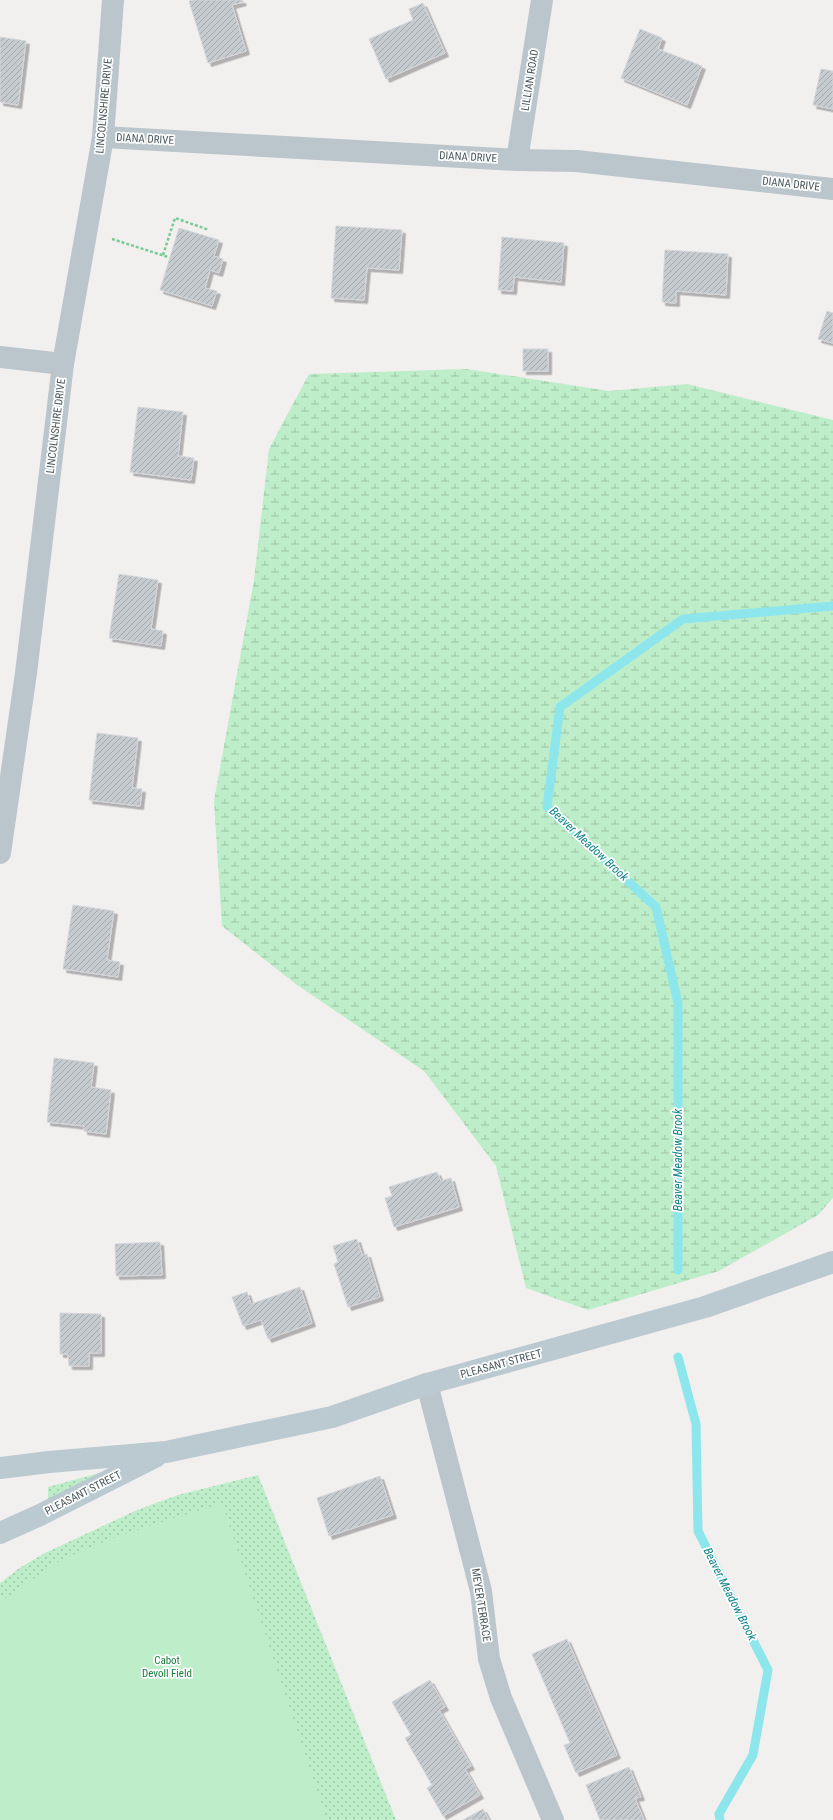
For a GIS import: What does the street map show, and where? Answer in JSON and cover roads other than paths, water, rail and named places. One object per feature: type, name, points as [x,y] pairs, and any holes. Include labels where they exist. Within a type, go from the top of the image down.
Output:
[{"type":"main road","name":"PLEASANT STREET","points":[[0,1468],[49,1462],[166,1452],[332,1417],[427,1384],[706,1307],[833,1262]]},
{"type":"main road","name":"PLEASANT STREET","points":[[0,1533],[40,1515],[166,1452]]},
{"type":"street","name":"LINCOLNSHIRE DRIVE","points":[[0,853],[26,673],[63,364],[103,137],[113,0]]},
{"type":"street","name":"LILLIAN ROAD","points":[[517,160],[542,0]]},
{"type":"street","name":"DIANA DRIVE","points":[[103,137],[517,160],[576,161],[833,189]]},
{"type":"street","points":[[0,358],[63,364]]},
{"type":"street","name":"MEYER TERRACE","points":[[427,1384],[469,1540],[480,1591],[489,1659],[501,1698],[553,1820]]},
{"type":"waterway","name":"Beaver Meadow Brook","points":[[678,1270],[678,1003],[656,907],[547,807],[560,707],[683,619],[833,606]]},
{"type":"waterway","name":"Beaver Meadow Brook","points":[[678,1357],[696,1424],[698,1531],[768,1670],[753,1755],[719,1814],[720,1820]]},
{"type":"park label","name":"Cabot Devoll Field","points":[[167,1666]]}]
